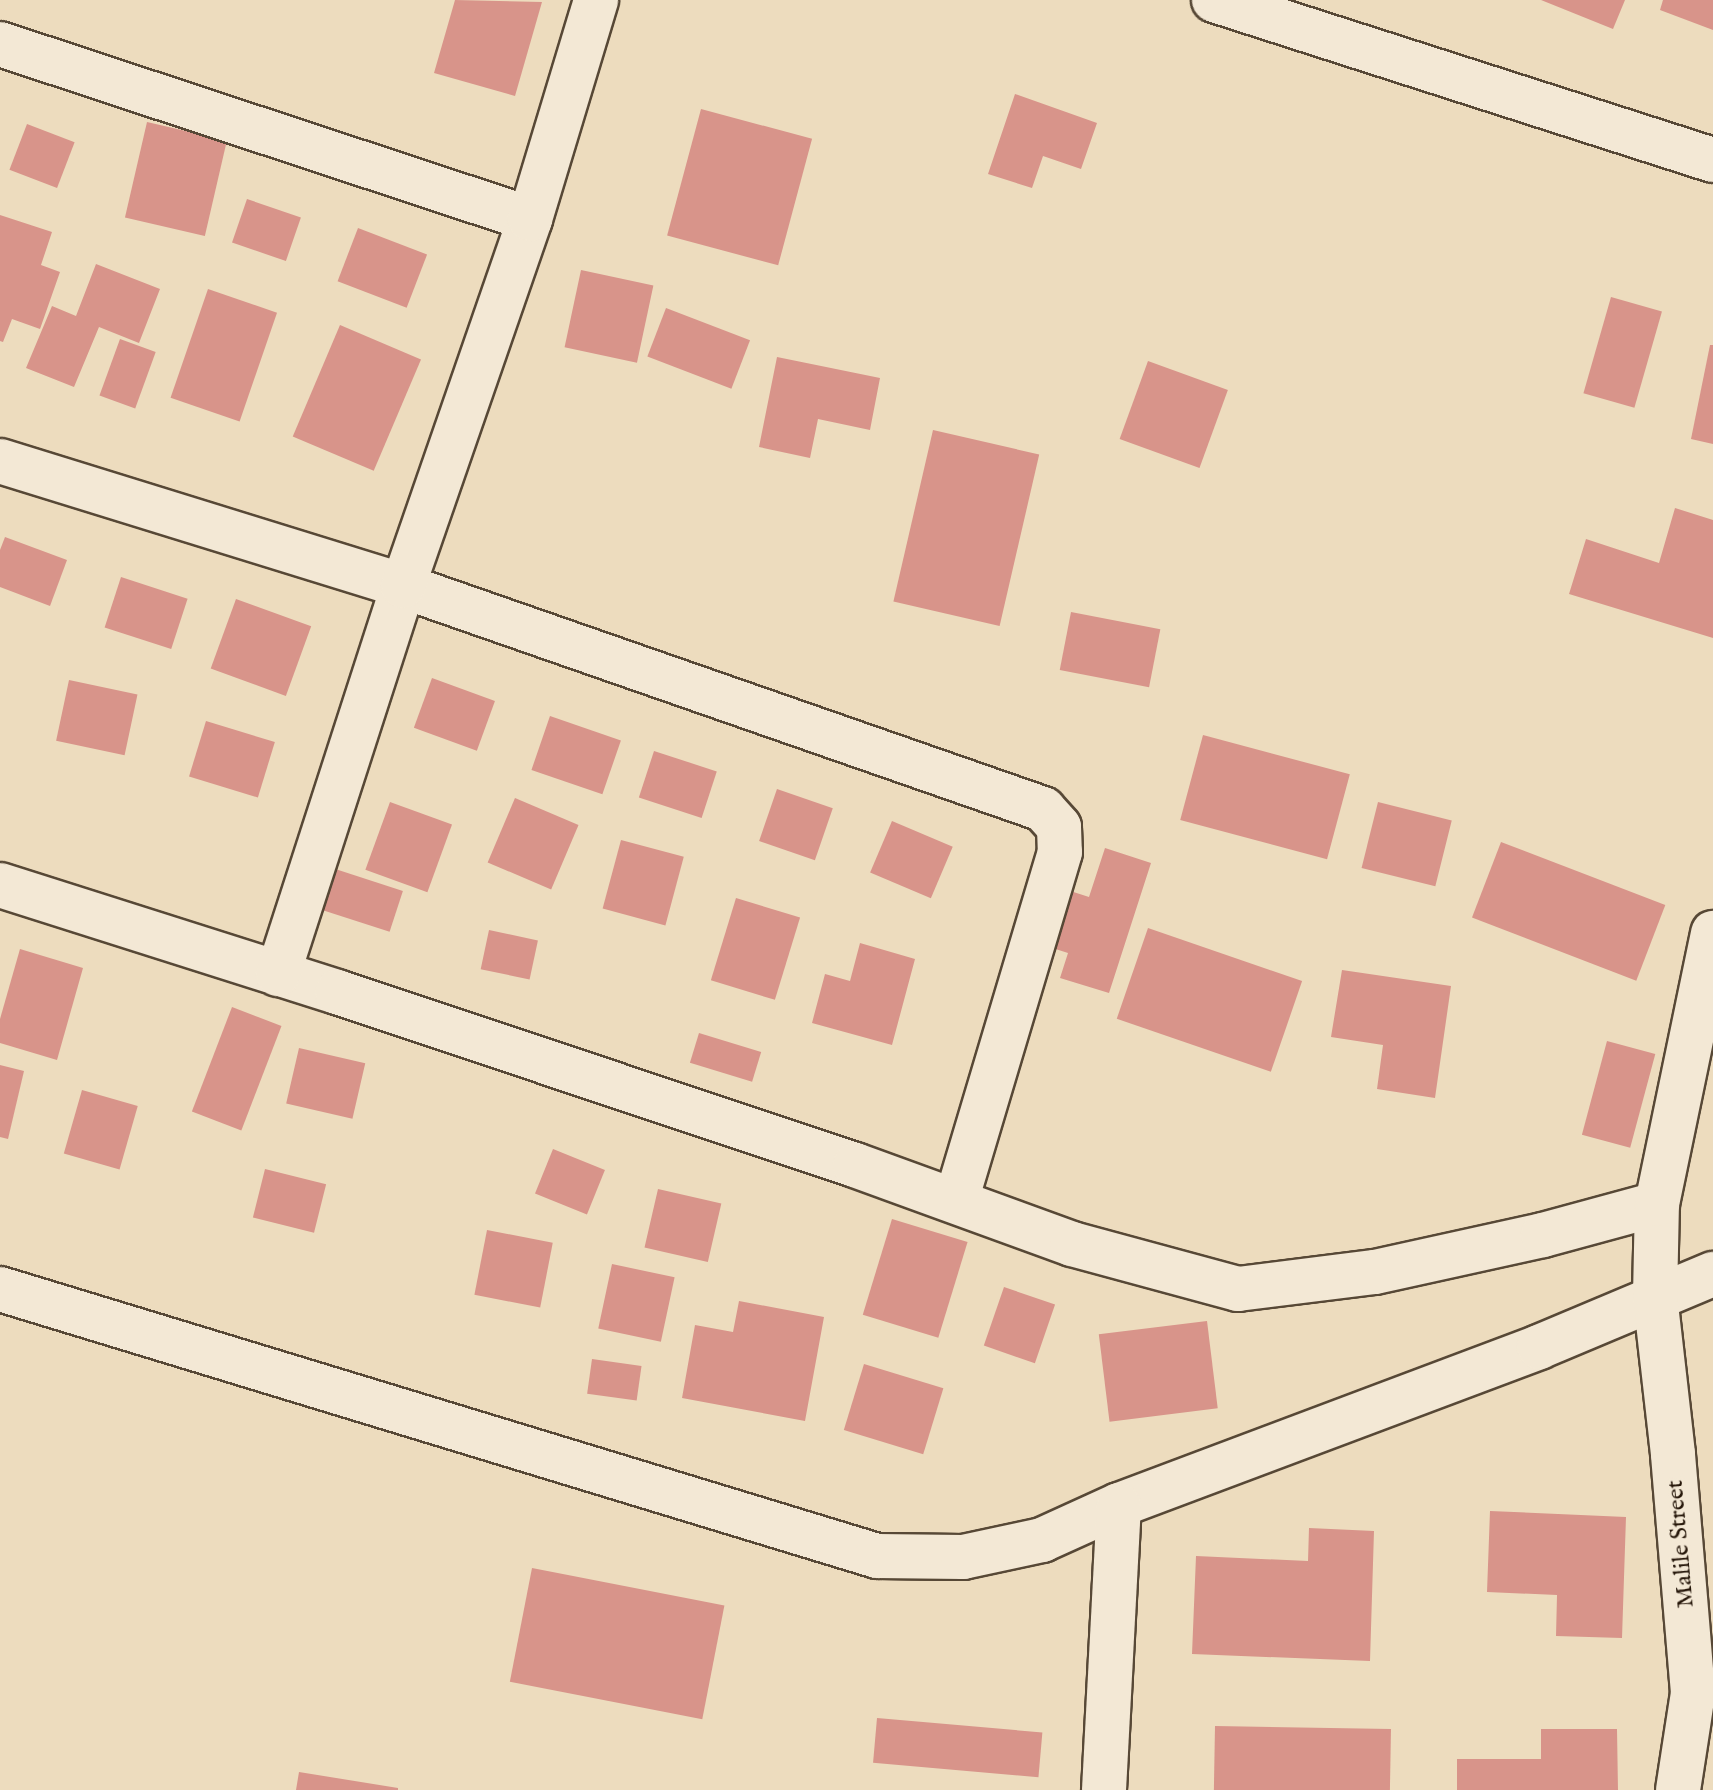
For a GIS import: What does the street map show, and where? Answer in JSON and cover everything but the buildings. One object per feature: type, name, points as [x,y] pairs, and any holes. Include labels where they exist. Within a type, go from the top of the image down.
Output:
[{"type":"street","points":[[278,974],[403,586],[530,219],[596,0]]},
{"type":"street","points":[[1214,0],[1713,160]]},
{"type":"street","points":[[0,44],[530,219]]},
{"type":"street","points":[[0,461],[403,586],[1043,809],[1059,827],[1060,852],[956,1201]]},
{"type":"street","points":[[0,885],[278,974],[956,1201],[1072,1244],[1238,1289],[1375,1272],[1543,1235],[1657,1204]]},
{"type":"street","name":"Malile Street","points":[[1678,1790],[1693,1693],[1673,1454],[1655,1297],[1657,1204],[1713,933]]},
{"type":"street","points":[[0,1289],[877,1556],[976,1554],[1042,1540],[1119,1505],[1539,1347],[1713,1274]]},
{"type":"street","points":[[1104,1790],[1119,1505]]}]
